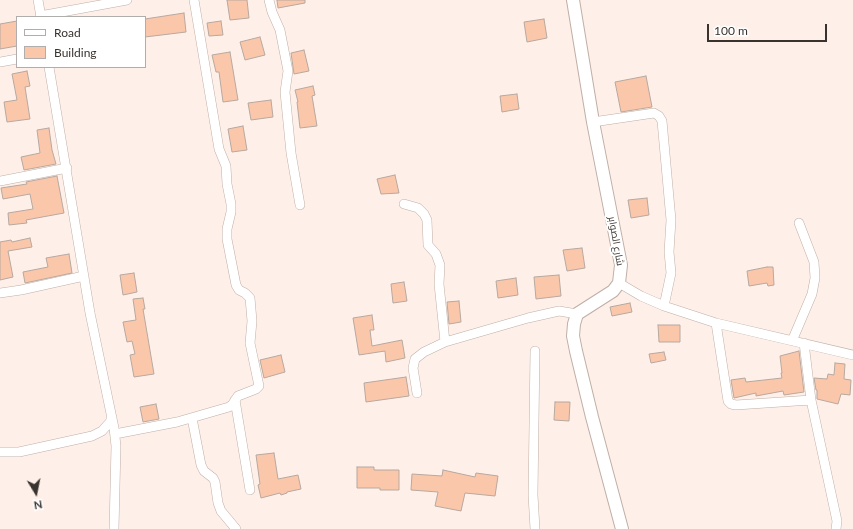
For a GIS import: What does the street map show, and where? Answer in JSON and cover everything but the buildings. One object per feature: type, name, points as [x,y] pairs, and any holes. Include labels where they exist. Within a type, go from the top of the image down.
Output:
[{"type":"street","points":[[38,0],[41,16],[127,0]]},
{"type":"street","points":[[115,434],[161,426],[229,407],[238,396],[256,389],[259,384],[250,343],[252,321],[250,298],[239,290],[236,285],[227,239],[231,204],[226,184],[226,166],[219,149],[194,0]]},
{"type":"street","points":[[269,0],[272,12],[280,30],[288,71],[285,92],[291,153],[300,205]]},
{"type":"street","name":"شارع الصوابر","points":[[573,0],[593,122],[621,266],[619,283]]},
{"type":"street","points":[[0,62],[16,59]]},
{"type":"street","points":[[49,68],[84,276],[115,434],[114,529]]},
{"type":"street","points":[[593,122],[654,113],[659,116],[662,121],[671,220],[671,273],[664,306]]},
{"type":"street","points":[[0,181],[67,168]]},
{"type":"street","points":[[404,204],[418,208],[427,220],[428,245],[436,254],[440,265],[439,284],[445,342]]},
{"type":"street","points":[[792,341],[812,294],[815,278],[814,262],[799,223]]},
{"type":"street","points":[[0,293],[21,290],[84,276]]},
{"type":"street","points":[[622,529],[576,351],[573,336],[577,314],[607,296],[619,283],[645,298],[664,306],[716,323],[853,356]]},
{"type":"street","points":[[417,393],[414,368],[415,359],[424,352],[445,342],[478,331],[559,311],[577,314]]},
{"type":"street","points":[[716,323],[728,401],[731,404],[736,405],[811,400]]},
{"type":"street","points":[[804,343],[811,400],[837,521],[836,529]]},
{"type":"street","points":[[535,529],[533,495],[536,351]]},
{"type":"street","points":[[235,400],[250,490]]},
{"type":"street","points":[[0,452],[19,452],[92,436],[102,431],[110,422],[112,417]]},
{"type":"street","points":[[192,418],[201,465],[204,471],[213,478],[218,503],[224,514],[236,529]]}]
